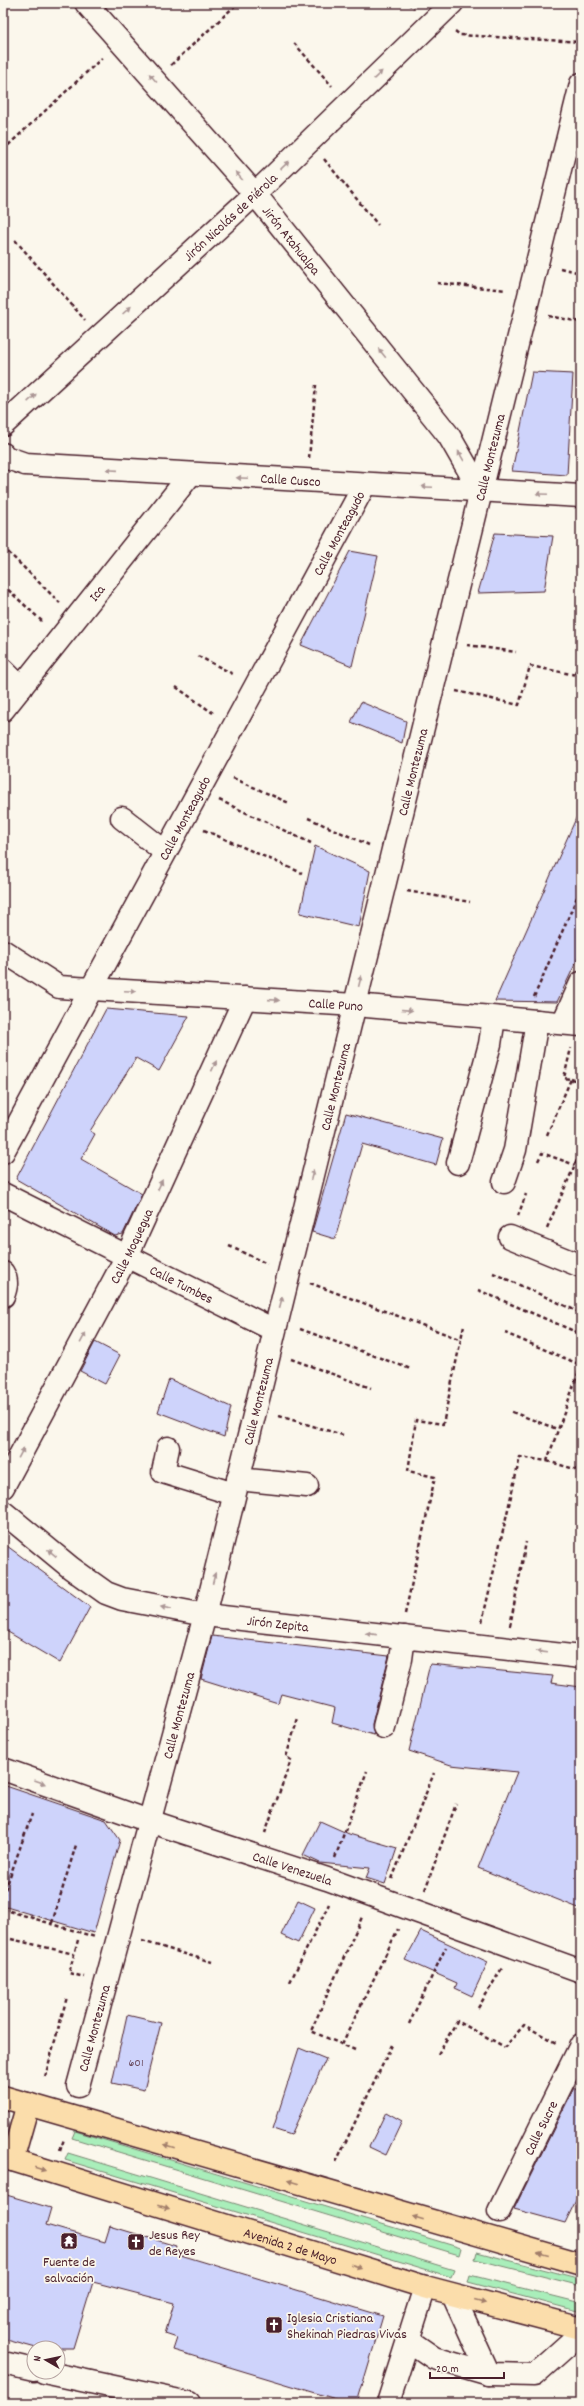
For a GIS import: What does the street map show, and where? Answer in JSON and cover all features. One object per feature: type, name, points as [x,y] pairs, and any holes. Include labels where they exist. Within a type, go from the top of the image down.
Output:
[{"type":"main road","points":[[3,2097],[581,2264]]},
{"type":"main road","points":[[7,2158],[28,2104]]},
{"type":"main road","name":"Avenida 2 de Mayo","points":[[7,2158],[425,2287],[581,2328]]},
{"type":"street","name":"Jirón Atahualpa","points":[[86,3],[254,194],[449,436],[480,490]]},
{"type":"street","name":"Jirón Nicolás de Piérola","points":[[3,425],[254,194],[445,10]]},
{"type":"street","name":"Calle Montezuma","points":[[78,2086],[205,1616],[480,490],[581,84]]},
{"type":"street","name":"Calle Cusco","points":[[3,454],[5,457],[25,464],[190,475],[581,496]]},
{"type":"street","name":"Ica","points":[[3,710],[190,475]]},
{"type":"street","name":"Calle Monteagudo","points":[[3,1152],[164,851],[199,790],[365,484]]},
{"type":"street","points":[[3,670],[20,688]]},
{"type":"street","points":[[122,818],[164,851]]},
{"type":"street","name":"Calle Puno","points":[[3,951],[59,987],[355,1005],[574,1024]]},
{"type":"street","points":[[574,1024],[581,983]]},
{"type":"street","name":"Calle Moquegua","points":[[3,1487],[127,1256],[245,998]]},
{"type":"street","points":[[458,1163],[490,1044],[494,1018]]},
{"type":"street","points":[[504,1182],[515,1150],[531,1021]]},
{"type":"street","name":"Calle Tumbes","points":[[3,1194],[127,1256],[275,1327]]},
{"type":"street","points":[[510,1237],[581,1266]]},
{"type":"street","points":[[3,1273],[6,1279],[6,1288],[3,1296]]},
{"type":"street","points":[[168,1448],[163,1472],[236,1487],[307,1486]]},
{"type":"street","name":"Jirón Zepita","points":[[3,1512],[71,1568],[106,1592],[122,1599],[205,1616],[506,1647],[581,1657]]},
{"type":"street","points":[[384,1727],[402,1659],[402,1637]]},
{"type":"street","name":"Calle Venezuela","points":[[3,1769],[149,1822],[333,1881],[412,1910],[457,1924],[581,1971]]},
{"type":"street","name":"Calle Sucre","points":[[499,2211],[571,2068],[578,2049]]},
{"type":"street","points":[[388,2403],[425,2287]]},
{"type":"street","points":[[453,2295],[489,2374]]},
{"type":"street","points":[[408,2340],[434,2358],[489,2374],[534,2375],[581,2333]]},
{"type":"street","points":[[3,2363],[26,2368]]},
{"type":"street","points":[[66,2377],[189,2403]]},
{"type":"path","points":[[155,80],[238,3]]},
{"type":"path","points":[[445,10],[460,35],[581,42]]},
{"type":"path","points":[[3,150],[120,41]]},
{"type":"path","points":[[294,42],[348,104]]},
{"type":"path","points":[[309,141],[378,225]]},
{"type":"path","points":[[15,240],[99,336]]},
{"type":"path","points":[[437,283],[527,302],[581,322]]},
{"type":"path","points":[[306,481],[316,385]]},
{"type":"path","points":[[8,552],[76,619]]},
{"type":"path","points":[[3,585],[60,638]]},
{"type":"path","points":[[443,641],[516,652]]},
{"type":"path","points":[[575,674],[581,651]]},
{"type":"path","points":[[198,656],[256,685]]},
{"type":"path","points":[[432,686],[519,705],[530,666],[581,676]]},
{"type":"path","points":[[176,687],[233,727]]},
{"type":"path","points":[[211,768],[289,803]]},
{"type":"path","points":[[199,790],[311,843]]},
{"type":"path","points":[[308,818],[391,855]]},
{"type":"path","points":[[182,821],[302,873]]},
{"type":"path","points":[[383,887],[470,902]]},
{"type":"path","points":[[531,1021],[581,888]]},
{"type":"path","points":[[574,1024],[564,1078],[581,1082]]},
{"type":"path","points":[[547,1135],[571,1079]]},
{"type":"path","points":[[581,1112],[579,1117],[581,1118]]},
{"type":"path","points":[[538,1248],[581,1151]]},
{"type":"path","points":[[536,1167],[542,1153],[575,1165]]},
{"type":"path","points":[[510,1237],[528,1188]]},
{"type":"path","points":[[229,1246],[288,1274],[459,1338]]},
{"type":"path","points":[[493,1273],[581,1313]]},
{"type":"path","points":[[478,1290],[581,1334]]},
{"type":"path","points":[[402,1637],[435,1477],[408,1471],[416,1420],[443,1424],[459,1338],[464,1325]]},
{"type":"path","points":[[275,1327],[297,1328],[411,1369]]},
{"type":"path","points":[[505,1333],[580,1365],[547,1461]]},
{"type":"path","points":[[269,1352],[372,1388]]},
{"type":"path","points":[[255,1409],[343,1434]]},
{"type":"path","points":[[512,1412],[557,1429]]},
{"type":"path","points":[[478,1644],[520,1457],[547,1461],[581,1471]]},
{"type":"path","points":[[506,1647],[526,1542]]},
{"type":"path","points":[[257,1856],[291,1760],[286,1757],[298,1718]]},
{"type":"path","points":[[290,1982],[333,1881],[367,1772]]},
{"type":"path","points":[[355,2050],[311,2031],[378,1897],[434,1773]]},
{"type":"path","points":[[342,2044],[412,1910],[456,1804]]},
{"type":"path","points":[[3,1896],[32,1814]]},
{"type":"path","points":[[52,1923],[76,1845]]},
{"type":"path","points":[[3,1881],[8,1883]]},
{"type":"path","points":[[3,1909],[52,1923],[212,1962]]},
{"type":"path","points":[[409,2024],[457,1924]]},
{"type":"path","points":[[11,1939],[74,1954]]},
{"type":"path","points":[[78,1940],[69,1973],[106,1983]]},
{"type":"path","points":[[478,2008],[516,1946]]},
{"type":"path","points":[[45,2077],[67,1997]]},
{"type":"path","points":[[438,2054],[456,2021],[505,2047],[524,2025],[578,2049]]},
{"type":"path","points":[[336,2162],[392,2045]]},
{"type":"path","points":[[60,2154],[66,2132]]},
{"type":"green space","points":[[75,2131],[461,2248],[459,2255],[72,2138]]},
{"type":"green space","points":[[68,2153],[454,2270],[451,2277],[65,2160]]},
{"type":"green space","points":[[477,2252],[581,2279],[581,2286],[475,2259]]},
{"type":"green space","points":[[470,2275],[581,2303],[581,2312],[468,2282]]},
{"type":"building","points":[[532,372],[573,374],[567,475],[512,471]]},
{"type":"building","points":[[495,533],[553,536],[544,591],[478,593]]},
{"type":"building","points":[[350,551],[378,556],[352,666],[301,645]]},
{"type":"building","points":[[361,702],[406,721],[402,743],[351,722]]},
{"type":"building","points":[[581,807],[581,952],[557,1002],[495,1001]]},
{"type":"building","points":[[315,846],[370,871],[359,927],[300,913]]},
{"type":"building","points":[[106,1009],[189,1016],[159,1071],[136,1058],[90,1131],[95,1134],[81,1159],[142,1194],[123,1234],[115,1236],[16,1179]]},
{"type":"building","points":[[346,1113],[443,1139],[436,1165],[362,1144],[335,1239],[312,1232]]},
{"type":"building","points":[[95,1342],[120,1355],[105,1384],[80,1371]]},
{"type":"building","points":[[169,1379],[231,1407],[224,1437],[158,1412]]},
{"type":"building","points":[[3,1543],[90,1607],[60,1663],[3,1629]]},
{"type":"building","points":[[212,1636],[389,1656],[372,1724],[374,1735],[332,1723],[335,1708],[281,1694],[278,1703],[201,1679]]},
{"type":"building","points":[[430,1664],[553,1676],[551,1683],[581,1687],[581,1909],[478,1868],[517,1772],[451,1765],[409,1751]]},
{"type":"building","points":[[3,1785],[106,1820],[120,1840],[94,1933],[3,1906]]},
{"type":"building","points":[[320,1821],[349,1834],[397,1848],[385,1884],[366,1878],[370,1868],[320,1863],[303,1855]]},
{"type":"building","points":[[298,1900],[315,1908],[298,1943],[281,1935]]},
{"type":"building","points":[[421,1931],[488,1962],[472,1996],[455,1988],[457,1983],[405,1960]]},
{"type":"building","points":[[127,2015],[161,2023],[144,2090],[112,2083]]},
{"type":"building","points":[[299,2048],[326,2059],[291,2135],[273,2129]]},
{"type":"building","points":[[574,2088],[581,2091],[581,2190],[565,2223],[514,2209]]},
{"type":"building","points":[[386,2112],[402,2121],[386,2155],[369,2147]]},
{"type":"building","points":[[3,2194],[51,2208],[46,2225],[105,2242],[110,2226],[176,2246],[174,2253],[383,2316],[357,2403],[349,2403],[173,2350],[177,2338],[165,2334],[174,2303],[93,2282],[73,2348],[66,2348],[66,2340],[26,2340],[26,2345],[3,2339]]},
{"type":"place","name":"Fuente de salvación","points":[[69,2241]]},
{"type":"place","name":"Jesus Rey de Reyes","points":[[136,2242]]},
{"type":"place","name":"Iglesia Cristiana Shekinah Piedras Vivas","points":[[274,2325]]}]
